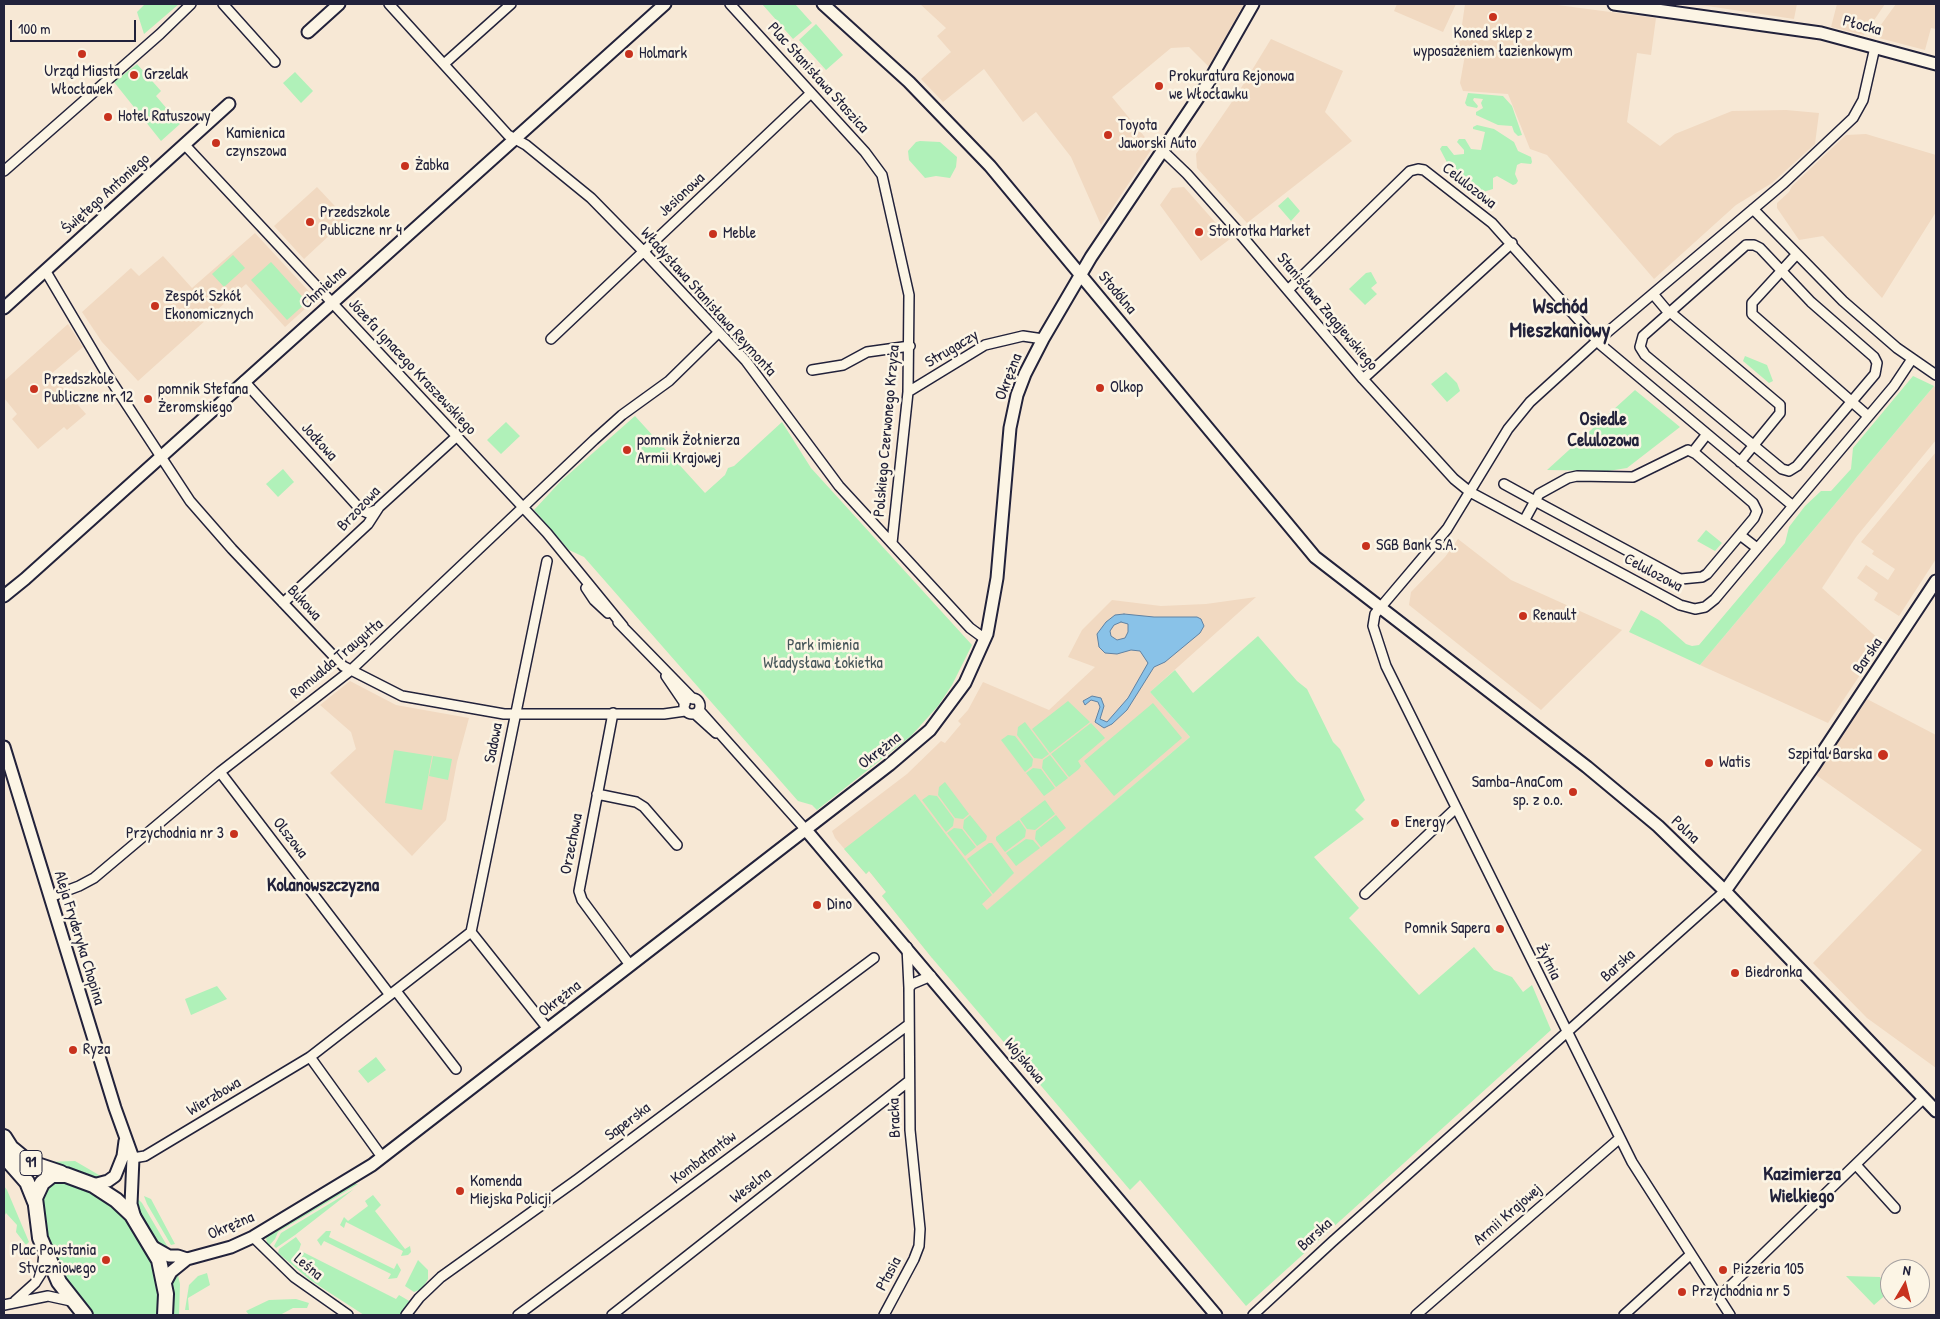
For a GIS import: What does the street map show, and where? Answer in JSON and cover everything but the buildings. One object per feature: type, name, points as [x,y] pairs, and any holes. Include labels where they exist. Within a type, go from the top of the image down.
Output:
[{"type":"main road","name":"91","points":[[4,1137],[11,1148],[28,1162],[93,1185],[122,1204],[138,1222],[159,1260],[164,1285],[165,1315]]},
{"type":"main road","name":"91","points":[[6,1161],[30,1186],[44,1251],[59,1282],[71,1301],[85,1315]]},
{"type":"main road","points":[[35,1204],[39,1187],[47,1178],[66,1175]]},
{"type":"street","points":[[4,171],[155,38],[190,4]]},
{"type":"street","points":[[223,4],[275,62]]},
{"type":"street","points":[[308,32],[339,4]]},
{"type":"street","name":"Władysława Stanisława Reymonta","points":[[389,4],[508,135],[592,198],[644,252],[746,362],[828,472],[970,628],[985,639]]},
{"type":"street","points":[[444,64],[511,4]]},
{"type":"street","name":"Chmielna","points":[[4,596],[665,4]]},
{"type":"street","name":"Plac Stanisława Staszica","points":[[730,4],[864,152],[882,175]]},
{"type":"street","name":"Stodólna","points":[[823,4],[902,76],[969,144],[1080,275],[1304,547],[1380,608]]},
{"type":"street","name":"Okrężna","points":[[153,1247],[169,1256],[187,1258],[231,1247],[253,1237],[347,1181],[382,1157],[806,830],[906,752],[930,730],[966,683],[985,639],[997,578],[1010,428],[1021,386],[1043,339],[1080,275],[1208,83],[1253,4]]},
{"type":"street","name":"Płocka","points":[[1614,4],[1821,33],[1875,46],[1936,64]]},
{"type":"street","points":[[1380,608],[1437,544],[1522,411],[1597,341],[1753,209],[1853,118],[1863,100],[1875,46]]},
{"type":"street","name":"Jesionowa","points":[[551,340],[811,94]]},
{"type":"street","name":"Świętego Antoniego","points":[[4,308],[229,104]]},
{"type":"street","name":"Józefa Ignacego Kraszewskiego","points":[[184,144],[551,538],[623,626],[663,669],[687,704]]},
{"type":"street","name":"Stanisława Zagajewskiego","points":[[1162,150],[1187,174],[1289,289],[1363,379],[1454,479],[1470,492]]},
{"type":"street","name":"Celulozowa","points":[[1289,289],[1413,169],[1424,170],[1478,210],[1512,243],[1597,341],[1793,506]]},
{"type":"street","name":"Polskiego Czerwonego Krzyża","points":[[882,175],[908,283],[910,346],[908,392],[892,543]]},
{"type":"street","points":[[1753,209],[1796,255],[1869,324],[1912,359],[1936,375]]},
{"type":"street","points":[[1363,379],[1512,243]]},
{"type":"street","points":[[1746,245],[1758,246],[1811,302],[1876,360],[1875,374],[1792,470],[1782,469],[1643,352],[1640,344],[1643,336],[1670,312],[1746,245]]},
{"type":"street","points":[[1796,255],[1752,303],[1752,314],[1868,416]]},
{"type":"street","name":"Bukowa","points":[[45,270],[106,372],[200,514],[335,660],[350,671],[402,696],[515,714],[664,714],[687,704]]},
{"type":"street","points":[[1653,294],[1670,312],[1779,403],[1780,413],[1740,462]]},
{"type":"street","name":"Romualda Traugutta","points":[[50,897],[94,878],[220,772],[350,671],[622,415],[669,381],[719,332]]},
{"type":"street","name":"Strugaczy","points":[[908,392],[985,345],[1023,336],[1043,339]]},
{"type":"street","points":[[812,370],[843,365],[867,352],[910,346]]},
{"type":"street","name":"Celulozowa","points":[[1470,492],[1690,609],[1699,609],[1710,604],[1868,416],[1912,359]]},
{"type":"street","name":"Jodłowa","points":[[244,381],[361,510],[368,513],[376,510]]},
{"type":"street","points":[[1694,452],[1707,434]]},
{"type":"street","name":"Brzozowa","points":[[284,603],[368,524],[376,510],[456,437]]},
{"type":"street","points":[[1504,484],[1535,501],[1681,579],[1702,577],[1707,574],[1756,516],[1756,506],[1694,452],[1684,451],[1645,473],[1632,477],[1571,477],[1541,492],[1535,501],[1524,521]]},
{"type":"street","points":[[1740,535],[1757,548]]},
{"type":"street","name":"Sadowa","points":[[471,932],[547,561]]},
{"type":"street","name":"Barska","points":[[1253,1315],[1332,1242],[1725,891],[1813,767],[1936,581]]},
{"type":"street","name":"Żytnia","points":[[1380,608],[1376,614],[1373,626],[1381,654],[1566,1034],[1637,1172],[1730,1315]]},
{"type":"street","name":"Polna","points":[[1380,608],[1620,793],[1658,826],[1725,891],[1936,1111]]},
{"type":"street","points":[[699,702],[697,712],[689,714],[687,704],[699,702]]},
{"type":"street","points":[[697,712],[725,739],[806,830]]},
{"type":"street","name":"Orzechowa","points":[[613,713],[579,891],[582,900],[630,965]]},
{"type":"street","name":"Aleja Fryderyka Chopina","points":[[4,747],[125,1138],[133,1158],[131,1204],[138,1222]]},
{"type":"street","name":"Olszowa","points":[[220,772],[393,993],[456,1069]]},
{"type":"street","points":[[597,794],[636,802],[644,807],[677,845]]},
{"type":"street","points":[[1365,894],[1456,808]]},
{"type":"street","name":"Wojskowa","points":[[806,830],[907,946],[1216,1315]]},
{"type":"street","points":[[471,932],[548,1029]]},
{"type":"street","name":"Wierzbowa","points":[[133,1158],[145,1156],[310,1057],[471,932]]},
{"type":"street","name":"Bracka","points":[[907,946],[910,1130],[920,1229],[919,1246]]},
{"type":"street","name":"Saperska","points":[[406,1315],[418,1298],[440,1277],[578,1179],[874,958]]},
{"type":"street","points":[[909,988],[912,984],[931,976]]},
{"type":"street","name":"Kombatantów","points":[[518,1315],[908,1025]]},
{"type":"street","points":[[310,1057],[382,1157]]},
{"type":"street","name":"Weselna","points":[[612,1315],[909,1081]]},
{"type":"street","points":[[1719,1297],[1857,1166],[1924,1098]]},
{"type":"street","name":"Aleja Fryderyka Chopina","points":[[93,1185],[108,1181],[118,1172],[124,1154],[125,1138]]},
{"type":"street","name":"Armii Krajowej","points":[[1416,1315],[1620,1138]]},
{"type":"street","points":[[1857,1166],[1895,1208]]},
{"type":"street","name":"Leśna","points":[[253,1237],[294,1277],[348,1315]]},
{"type":"street","name":"Ptasia","points":[[884,1315],[919,1246]]},
{"type":"street","points":[[8,1304],[23,1296],[35,1283],[42,1272],[44,1251]]},
{"type":"street","points":[[1624,1315],[1690,1255]]},
{"type":"street","points":[[164,1285],[171,1272],[187,1258]]},
{"type":"street","points":[[8,1304],[55,1296],[71,1301]]},
{"type":"shaded area","points":[[920,4],[1244,4],[1209,67],[1189,47],[1171,48],[1112,97],[1153,147],[1101,225],[1071,157],[1036,112],[1023,122],[984,69],[943,102],[921,79],[951,52],[937,36],[946,28]]},
{"type":"shaded area","points":[[1397,4],[1456,4],[1443,32],[1394,11]]},
{"type":"shaded area","points":[[1465,4],[1550,4],[1656,18],[1651,55],[1637,53],[1627,122],[1660,146],[1675,134],[1732,111],[1786,110],[1819,113],[1815,144],[1772,183],[1736,205],[1654,279],[1547,155],[1530,149],[1508,94],[1463,91],[1460,83],[1465,55],[1458,53]]},
{"type":"shaded area","points":[[1694,4],[1797,4],[1794,19]]},
{"type":"shaded area","points":[[1837,4],[1885,4],[1864,35],[1831,27]]},
{"type":"shaded area","points":[[1896,4],[1936,4],[1936,29],[1931,28],[1925,50],[1879,38],[1875,33]]},
{"type":"shaded area","points":[[1271,39],[1343,71],[1325,112],[1352,141],[1247,223],[1197,168],[1196,154],[1238,93]]},
{"type":"shaded area","points":[[1866,134],[1936,155],[1936,212],[1882,298],[1823,236],[1799,240],[1777,208],[1777,203],[1789,192],[1792,186],[1846,135]]},
{"type":"shaded area","name":"Przedszkole Publiczne nr 4","points":[[317,187],[347,219],[304,259],[274,226]]},
{"type":"shaded area","points":[[1184,187],[1230,239],[1201,261],[1160,205],[1172,188]]},
{"type":"shaded area","name":"Zespół Szkół Ekonomicznych","points":[[255,233],[316,299],[285,327],[246,284],[138,381],[102,342],[82,312],[131,268],[139,276],[163,256],[192,288]]},
{"type":"shaded area","name":"Przedszkole Publiczne nr 12","points":[[68,324],[83,347],[51,374],[86,414],[67,430],[64,427],[38,449],[12,419],[17,414],[4,398],[4,381]]},
{"type":"shaded area","points":[[1934,386],[1936,389],[1936,440],[1856,537],[1822,588],[1882,642],[1828,723],[1700,665]]},
{"type":"shaded area","points":[[1936,452],[1936,559],[1899,616],[1874,600],[1878,593],[1857,578],[1866,565],[1888,580],[1895,569],[1872,554],[1874,551],[1861,542]]},
{"type":"shaded area","points":[[1458,539],[1511,580],[1622,630],[1541,710],[1409,605],[1411,592],[1445,557]]},
{"type":"shaded area","points":[[1256,597],[1150,692],[1190,737],[932,958],[882,896],[886,892],[869,871],[866,874],[835,838],[832,831],[907,774],[941,741],[945,743],[961,724],[958,721],[968,710],[983,682],[1049,710],[1095,667],[1068,657],[1082,630],[1112,600],[1161,606],[1206,604]]},
{"type":"shaded area","points":[[350,681],[396,705],[469,718],[457,762],[446,820],[412,856],[330,773],[356,749],[351,732],[320,705]]},
{"type":"shaded area","points":[[1867,699],[1936,735],[1936,1068],[1867,1018],[1813,963],[1922,850],[1816,775]]},
{"type":"green space","points":[[145,4],[179,4],[144,34],[137,12]]},
{"type":"green space","points":[[762,4],[795,4],[812,23],[793,39]]},
{"type":"green space","points":[[816,24],[843,55],[826,70],[799,40]]},
{"type":"green space","points":[[137,64],[161,91],[156,96],[180,124],[161,141],[114,82]]},
{"type":"green space","points":[[295,72],[313,91],[301,103],[283,83]]},
{"type":"green space","points":[[1468,93],[1503,96],[1512,106],[1522,135],[1518,136],[1512,126],[1498,125],[1476,115],[1476,112],[1483,108],[1481,103],[1483,99],[1474,98],[1473,100],[1478,106],[1477,108],[1467,106],[1465,103]]},
{"type":"green space","points":[[1477,125],[1494,129],[1514,142],[1518,151],[1531,157],[1532,162],[1531,164],[1521,163],[1517,165],[1515,174],[1518,181],[1516,184],[1513,185],[1497,176],[1493,178],[1493,189],[1483,192],[1482,202],[1469,192],[1463,181],[1452,172],[1440,149],[1442,146],[1447,146],[1454,155],[1464,154],[1464,150],[1457,142],[1459,139],[1465,139],[1471,149],[1481,150],[1485,132],[1473,129]]},
{"type":"green space","points":[[916,142],[940,142],[957,157],[956,167],[950,178],[936,176],[925,178],[909,160],[908,151]]},
{"type":"green space","points":[[1288,197],[1300,211],[1291,221],[1278,206]]},
{"type":"green space","points":[[233,255],[245,268],[224,287],[212,274]]},
{"type":"green space","points":[[271,262],[307,302],[287,320],[251,280]]},
{"type":"green space","points":[[1371,272],[1377,283],[1371,288],[1377,294],[1365,305],[1349,289],[1366,273]]},
{"type":"green space","points":[[1745,356],[1767,365],[1773,381],[1769,383],[1743,361]]},
{"type":"green space","points":[[1446,372],[1457,383],[1460,391],[1447,402],[1431,384]]},
{"type":"green space","points":[[1913,376],[1934,386],[1700,665],[1629,632],[1641,610],[1659,620],[1686,644],[1692,646],[1699,645],[1785,543],[1789,527],[1805,506],[1821,491],[1831,491],[1851,469],[1853,448]]},
{"type":"green space","points":[[1635,390],[1680,427],[1627,468],[1608,471],[1547,470]]},
{"type":"green space","name":"Park imienia Władysława Łokietka","points":[[635,416],[705,493],[725,475],[728,468],[734,466],[782,422],[811,468],[972,645],[952,685],[938,706],[911,736],[817,810],[812,805],[798,801],[584,557],[569,550],[534,510],[561,481]]},
{"type":"green space","points":[[506,422],[520,436],[501,454],[487,440]]},
{"type":"green space","points":[[283,469],[294,482],[278,497],[266,484]]},
{"type":"green space","points":[[1706,530],[1722,543],[1715,551],[1697,541]]},
{"type":"green space","points":[[1258,636],[1297,681],[1307,689],[1333,742],[1340,749],[1365,800],[1355,810],[1364,819],[1314,857],[1359,908],[1349,918],[1419,995],[1474,947],[1494,970],[1512,977],[1523,992],[1532,985],[1551,1030],[1246,1306],[1140,1180],[1130,1190],[932,958],[882,896],[886,892],[869,871],[866,874],[844,849],[915,794],[992,895],[982,904],[987,910],[1190,737],[1150,692],[1175,670],[1193,693]]},
{"type":"green space","points":[[1068,701],[1090,722],[1050,753],[1032,729]]},
{"type":"green space","points":[[1153,703],[1182,738],[1114,796],[1084,761]]},
{"type":"green space","points":[[1025,722],[1049,754],[1042,759],[1034,758],[1017,735],[1018,727]]},
{"type":"green space","points":[[1091,723],[1105,738],[1078,761],[1081,766],[1069,777],[1051,754]]},
{"type":"green space","points":[[1008,735],[1015,736],[1033,759],[1032,766],[1025,772],[1001,740]]},
{"type":"green space","points":[[394,750],[432,756],[422,810],[385,803]]},
{"type":"green space","points":[[1050,755],[1068,778],[1056,787],[1042,768],[1043,760]]},
{"type":"green space","points":[[433,756],[452,759],[448,780],[429,776]]},
{"type":"green space","points":[[1033,768],[1041,769],[1055,788],[1044,796],[1026,773]]},
{"type":"green space","points":[[945,782],[969,814],[963,819],[955,818],[938,795],[939,787]]},
{"type":"green space","points":[[929,795],[937,796],[954,819],[953,826],[946,832],[922,800]]},
{"type":"green space","points":[[1045,800],[1055,814],[1035,830],[1027,829],[1020,819]]},
{"type":"green space","points":[[970,815],[987,836],[986,840],[977,846],[963,828],[964,820]]},
{"type":"green space","points":[[1056,815],[1066,828],[1041,847],[1035,839],[1036,831]]},
{"type":"green space","points":[[1019,820],[1026,830],[1025,837],[1005,852],[996,840],[996,837]]},
{"type":"green space","points":[[954,828],[962,829],[976,847],[965,856],[947,833]]},
{"type":"green space","points":[[1026,839],[1033,840],[1040,848],[1016,866],[1006,853]]},
{"type":"green space","points":[[989,843],[992,843],[1014,873],[993,894],[967,859]]},
{"type":"green space","points":[[217,986],[227,999],[191,1015],[185,999]]},
{"type":"green space","points":[[376,1057],[386,1070],[368,1083],[358,1071]]},
{"type":"green space","points":[[75,1161],[104,1178],[93,1179],[44,1162]]},
{"type":"green space","points":[[66,1181],[89,1189],[121,1211],[147,1246],[156,1270],[160,1299],[159,1315],[93,1315],[65,1280],[46,1238],[41,1193],[50,1184]]},
{"type":"green space","points":[[352,1184],[358,1184],[278,1232],[268,1247],[266,1238],[269,1233]]},
{"type":"green space","points":[[4,1186],[29,1242],[26,1245],[16,1232],[17,1225],[6,1213],[4,1217]]},
{"type":"green space","points":[[354,1189],[295,1235],[276,1248],[274,1246],[281,1233]]},
{"type":"green space","points":[[134,1195],[142,1203],[169,1249],[156,1240],[138,1213]]},
{"type":"green space","points":[[373,1195],[381,1205],[375,1211],[405,1249],[410,1246],[411,1252],[408,1255],[401,1256],[403,1251],[346,1222],[344,1228],[340,1225],[344,1217],[348,1221],[368,1206],[365,1201]]},
{"type":"green space","points":[[144,1196],[151,1199],[175,1244],[171,1245]]},
{"type":"green space","points":[[326,1231],[331,1231],[329,1237],[394,1269],[397,1263],[401,1270],[397,1278],[388,1279],[391,1274],[324,1241],[321,1246],[317,1240]]},
{"type":"green space","points":[[296,1237],[301,1244],[299,1250],[396,1299],[399,1295],[411,1302],[401,1315],[364,1315],[310,1280],[278,1253],[279,1249]]},
{"type":"green space","points":[[418,1260],[428,1270],[428,1279],[422,1289],[414,1292],[405,1286]]},
{"type":"green space","points":[[177,1271],[180,1284],[179,1315],[170,1315],[170,1285]]},
{"type":"green space","points":[[207,1273],[210,1285],[188,1298],[189,1310],[185,1310],[189,1285],[198,1276]]},
{"type":"green space","points":[[1846,1276],[1880,1277],[1880,1300],[1874,1305]]},
{"type":"green space","points":[[296,1299],[309,1303],[307,1308],[293,1308],[280,1315],[249,1315],[246,1311],[269,1300]]},
{"type":"water","points":[[1115,615],[1197,617],[1201,619],[1204,626],[1200,633],[1165,662],[1154,667],[1127,710],[1112,724],[1104,728],[1095,722],[1100,707],[1098,702],[1091,700],[1085,705],[1083,701],[1092,696],[1101,698],[1104,706],[1100,719],[1107,722],[1128,698],[1148,663],[1140,651],[1131,650],[1117,654],[1105,653],[1099,647],[1097,634],[1106,622]],"holes":[[[1121,622],[1128,624],[1128,632],[1125,638],[1117,640],[1111,636],[1110,631],[1114,625]]]},
{"type":"place","name":"Koned sklep z wyposażeniem łazienkowym","points":[[1493,17]]},
{"type":"place","name":"Urząd Miasta Włocławek","points":[[82,54]]},
{"type":"place","name":"Holmark","points":[[629,54]]},
{"type":"place","name":"Grzelak","points":[[134,75]]},
{"type":"place","name":"Prokuratura Rejonowa we Włocławku","points":[[1159,86]]},
{"type":"place","name":"Hotel Ratuszowy","points":[[108,117]]},
{"type":"place","name":"Toyota Jaworski Auto","points":[[1108,135]]},
{"type":"place","name":"Kamienica czynszowa","points":[[216,143]]},
{"type":"place","name":"Żabka","points":[[405,166]]},
{"type":"place","name":"Przedszkole Publiczne nr 4","points":[[310,222]]},
{"type":"place","name":"Stokrotka Market","points":[[1199,232]]},
{"type":"place","name":"Meble","points":[[713,234]]},
{"type":"place","name":"Zespół Szkół Ekonomicznych","points":[[155,306]]},
{"type":"place","name":"Olkop","points":[[1100,388]]},
{"type":"place","name":"Przedszkole Publiczne nr 12","points":[[34,389]]},
{"type":"place","name":"pomnik Stefana Żeromskiego","points":[[148,399]]},
{"type":"place","name":"pomnik Żołnierza Armii Krajowej","points":[[627,450]]},
{"type":"place","name":"SGB Bank S.A.","points":[[1366,546]]},
{"type":"place","name":"Renault","points":[[1523,616]]},
{"type":"place","name":"Szpital Barska","points":[[1883,755]]},
{"type":"place","name":"Watis","points":[[1709,763]]},
{"type":"place","name":"Samba-AnaCom sp. z o.o.","points":[[1573,792]]},
{"type":"place","name":"Energy","points":[[1395,823]]},
{"type":"place","name":"Przychodnia nr 3","points":[[234,834]]},
{"type":"place","name":"Dino","points":[[817,905]]},
{"type":"place","name":"Pomnik Sapera","points":[[1500,929]]},
{"type":"place","name":"Biedronka","points":[[1735,973]]},
{"type":"place","name":"Ryza","points":[[73,1050]]},
{"type":"place","name":"Komenda Miejska Policji","points":[[460,1191]]},
{"type":"place","name":"Plac Powstania Styczniowego","points":[[106,1260]]},
{"type":"place","name":"Pizzeria 105","points":[[1723,1270]]},
{"type":"place","name":"Przychodnia nr 5","points":[[1682,1292]]},
{"type":"district","name":"Wschód Mieszkaniowy","points":[[1560,319]]},
{"type":"district","name":"Osiedle Celulozowa","points":[[1603,430]]},
{"type":"district","name":"Kolanowszczyzna","points":[[323,886]]},
{"type":"district","name":"Kazimierza Wielkiego","points":[[1802,1186]]}]
